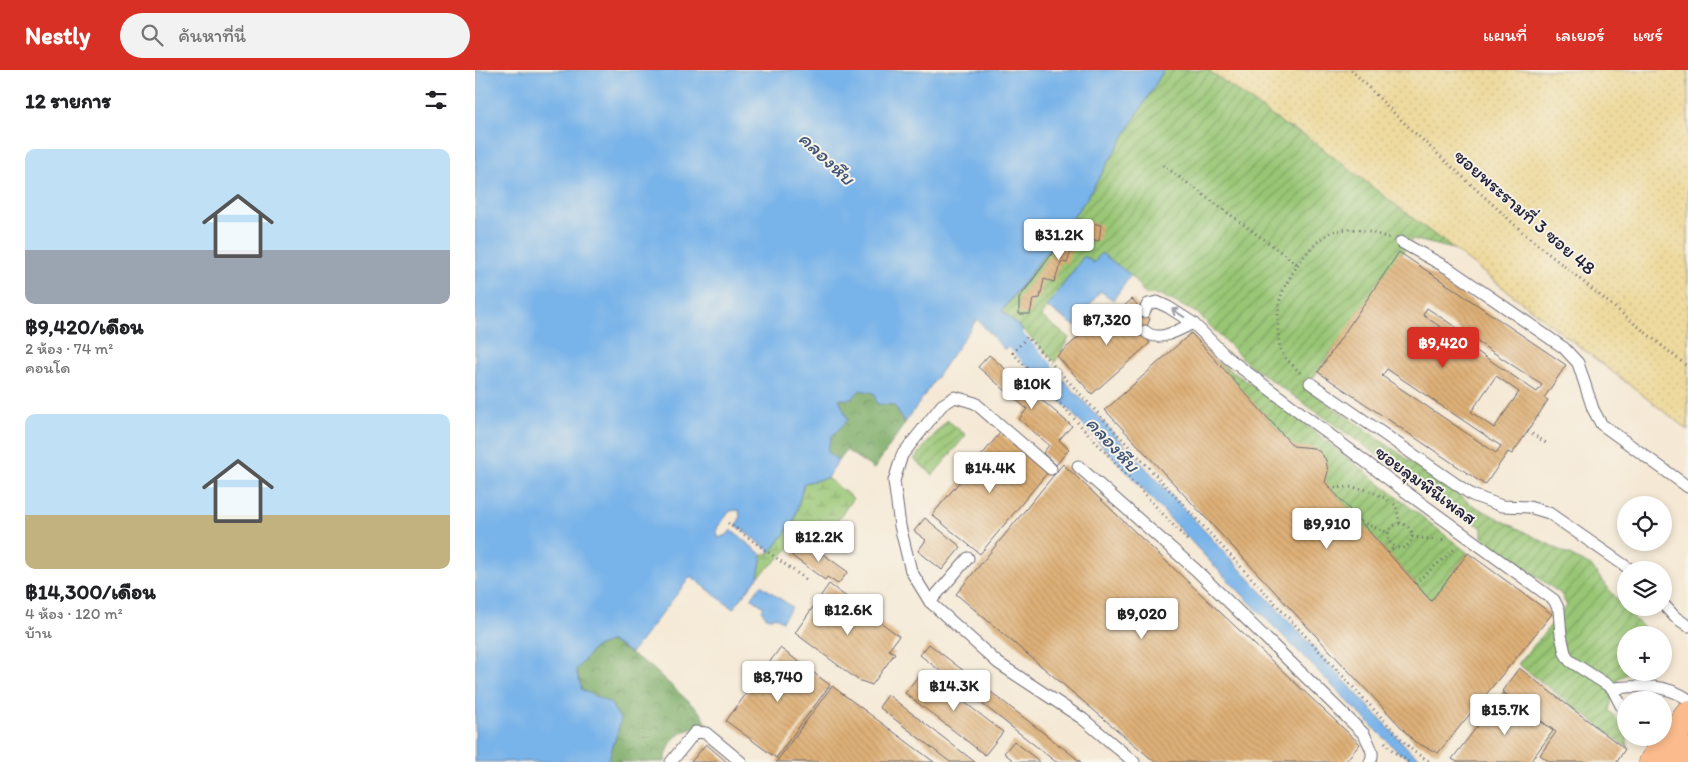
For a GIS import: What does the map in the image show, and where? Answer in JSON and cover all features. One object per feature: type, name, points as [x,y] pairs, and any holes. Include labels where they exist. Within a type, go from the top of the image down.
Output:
[{"type":"main road","points":[[1666,753],[1688,715]]},
{"type":"lane","points":[[1401,242],[1451,270],[1564,348],[1578,363],[1593,409],[1601,424],[1688,487]]},
{"type":"lane","name":"ซอยลุมพินีเพลส","points":[[1144,312],[1148,304],[1157,302],[1193,323],[1227,358],[1554,600],[1559,610],[1565,653],[1570,661],[1612,688],[1617,698]]},
{"type":"lane","points":[[1145,331],[1149,335],[1159,337],[1193,323]]},
{"type":"lane","points":[[1310,383],[1472,495],[1503,506],[1529,507],[1549,513],[1618,561]]},
{"type":"lane","points":[[1051,469],[975,403],[955,397],[942,405],[902,455],[894,481],[900,526],[911,571],[930,602],[998,663],[1083,719],[1133,762]]},
{"type":"lane","points":[[1078,466],[1196,570],[1363,734],[1372,751],[1373,758],[1370,762]]},
{"type":"lane","points":[[930,602],[967,558]]},
{"type":"lane","points":[[1672,614],[1688,626]]},
{"type":"lane","points":[[1612,688],[1642,685],[1662,687],[1678,692],[1688,699]]},
{"type":"lane","points":[[671,762],[695,732],[706,733],[741,762]]},
{"type":"path","name":"ซอยพระรามที่ 3 ซอย 48","points":[[1351,70],[1402,121],[1527,236],[1687,365]]},
{"type":"path","points":[[1163,165],[1297,264]]},
{"type":"path","points":[[1310,383],[1282,354],[1278,332],[1281,297],[1297,264],[1319,241],[1339,230],[1366,230],[1401,242]]},
{"type":"path","points":[[1013,353],[1027,337],[1406,744],[1429,762]]},
{"type":"path","points":[[1528,430],[1546,443]]},
{"type":"path","points":[[1330,488],[1353,486],[1383,497],[1397,505],[1400,524]]},
{"type":"path","points":[[1361,522],[1389,533]]},
{"type":"path","points":[[728,524],[808,581]]},
{"type":"path","points":[[1400,524],[1408,527],[1412,533],[1411,541],[1406,547],[1402,548],[1395,546],[1389,541],[1389,533],[1393,526],[1400,524]]},
{"type":"path","points":[[1415,583],[1460,545]]},
{"type":"path","points":[[1388,553],[1395,546]]},
{"type":"green space","points":[[1164,70],[1208,70],[1286,126],[1306,136],[1453,249],[1412,239],[1306,388],[1474,506],[1591,566],[1617,599],[1617,616],[1632,616],[1642,626],[1617,626],[1617,681],[1609,710],[1617,719],[1617,740],[1518,664],[1567,606],[1561,594],[1482,537],[1482,528],[1248,364],[1197,313],[1161,295],[1145,294],[1131,275],[1094,263],[1084,256],[1041,316],[1069,338],[1055,362],[1002,312],[1085,201]]},
{"type":"green space","points":[[1215,360],[1273,399],[1468,553],[1431,601]]},
{"type":"green space","points":[[860,390],[874,393],[877,404],[894,405],[905,423],[874,469],[846,450],[838,461],[827,451],[832,436],[848,420],[839,399]]},
{"type":"green space","points":[[947,420],[966,435],[933,475],[914,459]]},
{"type":"green space","points":[[827,478],[853,498],[827,536],[802,537],[758,577],[762,555],[771,552],[794,521],[804,483]]},
{"type":"green space","points":[[611,641],[650,666],[701,713],[707,724],[678,735],[670,745],[665,762],[608,762],[621,720],[610,703],[582,690],[576,670],[594,648]]},
{"type":"sand","points":[[1208,70],[1688,70],[1688,430],[1306,136],[1286,126]]},
{"type":"water","points":[[475,70],[1164,70],[1085,201],[1002,311],[1023,330],[1005,350],[977,319],[905,423],[894,405],[877,404],[874,393],[860,390],[852,399],[839,399],[848,420],[832,436],[827,451],[838,461],[827,478],[804,483],[794,521],[771,552],[736,525],[740,518],[739,510],[730,511],[717,528],[718,538],[727,535],[731,530],[762,555],[758,577],[733,609],[691,576],[631,653],[611,641],[594,648],[576,670],[582,690],[610,703],[621,720],[608,762],[475,762]]},
{"type":"water","points":[[1101,253],[1131,275],[1113,300],[1100,291],[1075,326],[1047,307],[1084,256],[1094,263]]},
{"type":"water","points":[[1031,345],[1411,752],[1426,762],[1414,762],[1396,750],[1216,568],[1019,356]]},
{"type":"water","points":[[761,585],[792,607],[782,621],[774,616],[768,618],[765,616],[762,610],[764,607],[751,598]]},
{"type":"building","points":[[1078,219],[1101,225],[1099,241],[1090,240],[1087,247],[1073,245],[1067,263],[1061,262],[1054,282],[1044,279],[1040,298],[1033,299],[1030,314],[1019,314],[1019,298]]},
{"type":"building","points":[[1399,252],[1566,365],[1544,398],[1548,400],[1528,431],[1512,454],[1508,452],[1485,485],[1318,372]],"holes":[[[1427,308],[1542,385],[1537,392],[1423,315]],[[1387,369],[1501,446],[1496,453],[1382,376]],[[1496,376],[1519,392],[1494,428],[1471,412]]]},
{"type":"building","points":[[1132,299],[1150,319],[1143,335],[1150,343],[1092,394],[1057,356],[1107,312],[1112,317]]},
{"type":"building","points":[[1191,333],[1293,446],[1314,448],[1321,453],[1326,460],[1328,472],[1325,482],[1431,601],[1468,553],[1552,614],[1438,753],[1415,742],[1105,410]]},
{"type":"building","points":[[989,355],[1072,426],[1059,440],[1069,449],[1056,465],[1043,453],[1049,445],[1019,419],[1027,409],[978,367]]},
{"type":"building","points":[[1000,433],[1048,472],[980,554],[932,515]]},
{"type":"building","points":[[1063,464],[1360,744],[1345,762],[1155,762],[956,594]]},
{"type":"building","points":[[925,518],[961,547],[942,570],[918,551],[926,540],[914,531]]},
{"type":"building","points":[[803,540],[848,572],[838,584],[827,577],[825,580],[792,556]]},
{"type":"building","points":[[829,584],[899,636],[889,650],[895,653],[872,685],[858,680],[795,633]]},
{"type":"building","points":[[929,644],[1081,762],[1056,762],[920,655]]},
{"type":"building","points":[[780,648],[830,685],[776,758],[726,721]]},
{"type":"building","points":[[1519,668],[1617,743],[1617,746],[1625,749],[1617,762],[1550,762],[1540,755],[1556,732],[1502,691]]},
{"type":"building","points":[[923,670],[1003,732],[985,755],[905,693]]},
{"type":"building","points":[[832,686],[934,762],[776,762]]},
{"type":"building","points":[[1503,693],[1553,731],[1530,762],[1457,762],[1452,759]]},
{"type":"building","points":[[888,695],[975,762],[950,762],[879,707]]},
{"type":"building","points":[[1014,741],[1040,762],[1015,762],[1004,753]]},
{"type":"building","points":[[706,744],[727,762],[691,762]]},
{"type":"waterway","name":"คลองหีบ","points":[[996,320],[1043,369]]}]
